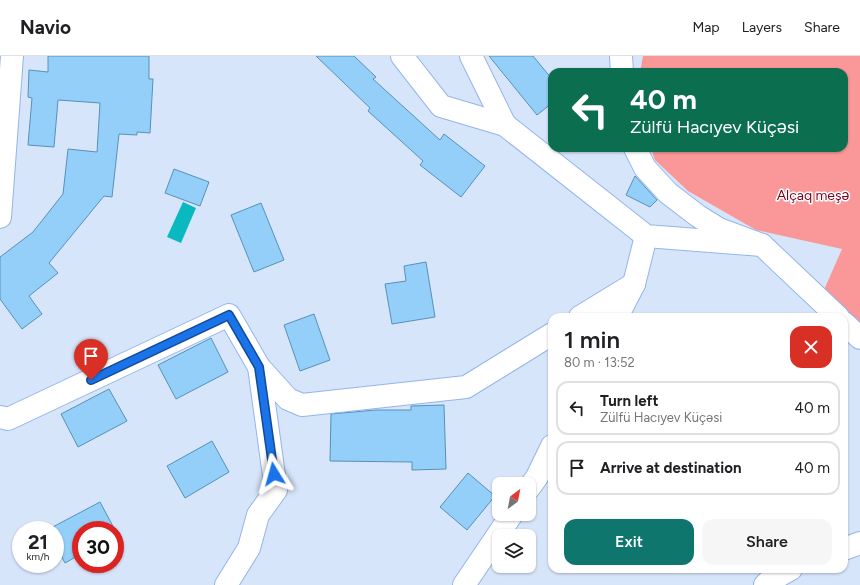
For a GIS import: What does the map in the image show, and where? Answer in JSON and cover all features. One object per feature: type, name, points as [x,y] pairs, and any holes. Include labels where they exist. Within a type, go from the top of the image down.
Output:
[{"type":"street","points":[[0,217],[12,56]]},
{"type":"street","points":[[402,56],[441,106],[505,125],[646,236],[762,246]]},
{"type":"street","points":[[471,56],[505,125]]},
{"type":"street","points":[[621,56],[622,68]]},
{"type":"street","points":[[637,152],[645,168],[668,193],[698,216],[719,229],[762,246],[834,313]]},
{"type":"street","points":[[619,313],[634,284],[646,236]]},
{"type":"street","points":[[587,313],[634,284]]},
{"type":"street","points":[[0,417],[8,419],[229,315],[259,367],[288,399],[302,405],[466,387],[548,336]]},
{"type":"street","points":[[848,327],[860,338]]},
{"type":"street","points":[[226,585],[249,548],[258,515],[276,490],[259,367]]},
{"type":"street","points":[[536,478],[548,454]]},
{"type":"street","points":[[464,585],[507,521]]},
{"type":"street","points":[[848,548],[860,543]]},
{"type":"street","points":[[765,585],[784,573]]},
{"type":"green space","name":"Alçaq meşə","points":[[643,56],[860,56],[860,338],[848,330],[848,313],[823,313],[816,308],[842,249],[756,230],[688,191],[655,160],[652,152],[848,152],[848,68],[641,68]]},
{"type":"shaded area","points":[[183,202],[196,208],[181,243],[167,237]]},
{"type":"building","points":[[48,56],[149,56],[149,79],[153,79],[150,133],[137,132],[137,135],[119,134],[112,197],[104,196],[49,263],[58,273],[29,296],[42,314],[22,329],[0,299],[0,257],[33,232],[63,194],[68,149],[97,152],[100,103],[58,100],[54,147],[28,145],[32,98],[28,97],[29,70],[48,72]]},
{"type":"building","points":[[316,56],[354,56],[376,77],[373,79],[440,140],[444,134],[485,166],[461,197],[420,165],[423,161],[368,111],[370,108]]},
{"type":"building","points":[[489,56],[533,56],[548,74],[548,106],[537,115]]},
{"type":"building","points":[[174,169],[209,182],[200,206],[165,193]]},
{"type":"building","points":[[635,176],[657,200],[650,207],[626,195]]},
{"type":"building","points":[[261,203],[284,260],[254,272],[231,215]]},
{"type":"building","points":[[426,262],[435,317],[392,324],[385,284],[406,281],[404,266]]},
{"type":"building","points":[[314,314],[330,360],[300,371],[284,325]]},
{"type":"building","points":[[211,338],[228,372],[176,399],[158,365]]},
{"type":"building","points":[[109,389],[127,421],[78,447],[61,414]]},
{"type":"building","points":[[444,405],[446,469],[412,470],[412,462],[330,461],[331,414],[376,410],[411,410],[411,406]]},
{"type":"building","points":[[212,441],[229,472],[185,498],[167,466]]},
{"type":"building","points":[[468,473],[492,493],[492,500],[467,530],[440,507]]},
{"type":"building","points":[[100,502],[110,521],[72,521],[72,559],[65,563],[64,521]]},
{"type":"route","points":[[91,380],[229,315],[259,367],[274,474]]}]
